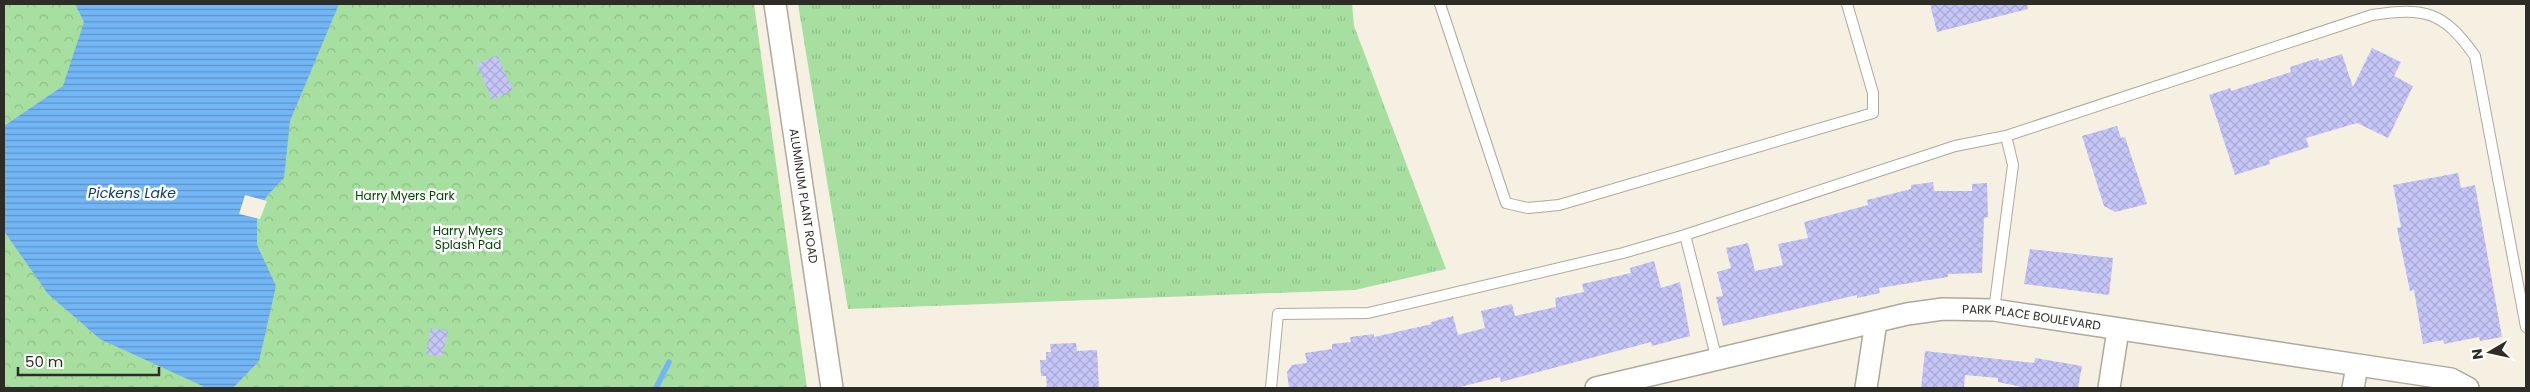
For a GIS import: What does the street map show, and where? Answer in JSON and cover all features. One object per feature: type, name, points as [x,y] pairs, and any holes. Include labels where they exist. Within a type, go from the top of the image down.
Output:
[{"type":"street","name":"ALUMINUM PLANT ROAD","points":[[775,4],[832,388]]},
{"type":"street","name":"PARK PLACE BOULEVARD","points":[[1596,388],[1907,314],[1942,309],[1994,310],[2451,380],[2468,388]]},
{"type":"street","points":[[1866,388],[1876,322]]},
{"type":"street","points":[[2109,388],[2118,330]]},
{"type":"street","points":[[2353,388],[2357,366]]},
{"type":"lane","points":[[1440,4],[1506,203],[1528,208],[1559,204],[1873,113],[1873,93],[1848,4]]},
{"type":"lane","points":[[1271,388],[1278,314],[1368,313],[1623,253],[1685,235],[1955,146],[2006,136],[2372,15],[2402,10],[2429,13],[2444,22],[2462,38],[2475,56],[2526,327]]},
{"type":"lane","points":[[1994,310],[2013,164],[2006,136]]},
{"type":"lane","points":[[1685,235],[1716,360]]},
{"type":"green space","name":"Harry Myers Park","points":[[4,4],[754,4],[807,388],[4,388]]},
{"type":"green space","points":[[798,4],[1352,4],[1354,26],[1446,269],[1355,290],[848,309]]},
{"type":"water","name":"Pickens Lake","points":[[75,4],[339,4],[290,121],[284,178],[266,197],[257,215],[257,245],[276,286],[259,361],[233,388],[207,388],[100,339],[48,294],[4,231],[4,126],[63,86],[84,22]]},
{"type":"pier","points":[[245,195],[267,201],[260,219],[239,214]]},
{"type":"building","points":[[1930,4],[2027,4],[2028,9],[1937,32]]},
{"type":"building","points":[[2372,48],[2401,62],[2394,76],[2413,86],[2388,138],[2357,123],[2306,138],[2309,147],[2269,160],[2270,164],[2235,175],[2209,95],[2230,88],[2231,91],[2291,72],[2290,67],[2318,58],[2319,61],[2342,54],[2353,87]]},
{"type":"building","points":[[497,55],[513,90],[492,100],[477,64]]},
{"type":"building","points":[[2117,126],[2121,138],[2125,137],[2147,204],[2115,212],[2104,206],[2082,136]]},
{"type":"building","points":[[2458,173],[2461,188],[2475,185],[2502,337],[2480,341],[2479,337],[2444,344],[2443,340],[2423,344],[2414,290],[2410,291],[2397,228],[2401,227],[2393,185]]},
{"type":"building","points":[[1933,182],[1934,191],[1972,191],[1972,184],[1987,183],[1988,217],[1984,218],[1982,273],[1948,274],[1948,277],[1879,288],[1880,293],[1857,298],[1857,295],[1723,326],[1716,297],[1723,296],[1717,272],[1731,268],[1726,248],[1748,243],[1755,271],[1783,265],[1778,244],[1808,238],[1804,222],[1868,205],[1867,200],[1911,189],[1911,185]]},
{"type":"building","points":[[2030,249],[2113,258],[2109,295],[2024,284]]},
{"type":"building","points":[[1654,261],[1661,288],[1680,282],[1690,336],[1652,346],[1651,342],[1501,382],[1500,377],[1456,388],[1289,388],[1287,372],[1292,365],[1307,363],[1305,353],[1332,349],[1332,344],[1351,342],[1350,337],[1374,334],[1374,337],[1432,324],[1431,322],[1453,316],[1458,335],[1485,328],[1481,311],[1512,304],[1515,316],[1556,307],[1555,298],[1584,292],[1582,284],[1631,273],[1630,268]]},
{"type":"building","points":[[431,328],[448,331],[442,357],[426,354]]},
{"type":"building","points":[[1076,343],[1077,351],[1097,350],[1099,388],[1047,388],[1046,376],[1041,376],[1040,360],[1046,360],[1046,352],[1051,352],[1050,344]]},
{"type":"building","points":[[1925,351],[2034,363],[2035,358],[2082,366],[2078,388],[2026,388],[1998,382],[1998,378],[1965,375],[1964,388],[1921,388]]},
{"type":"waterway","points":[[656,388],[669,362]]},
{"type":"park label","name":"Harry Myers Splash Pad","points":[[468,238]]}]
